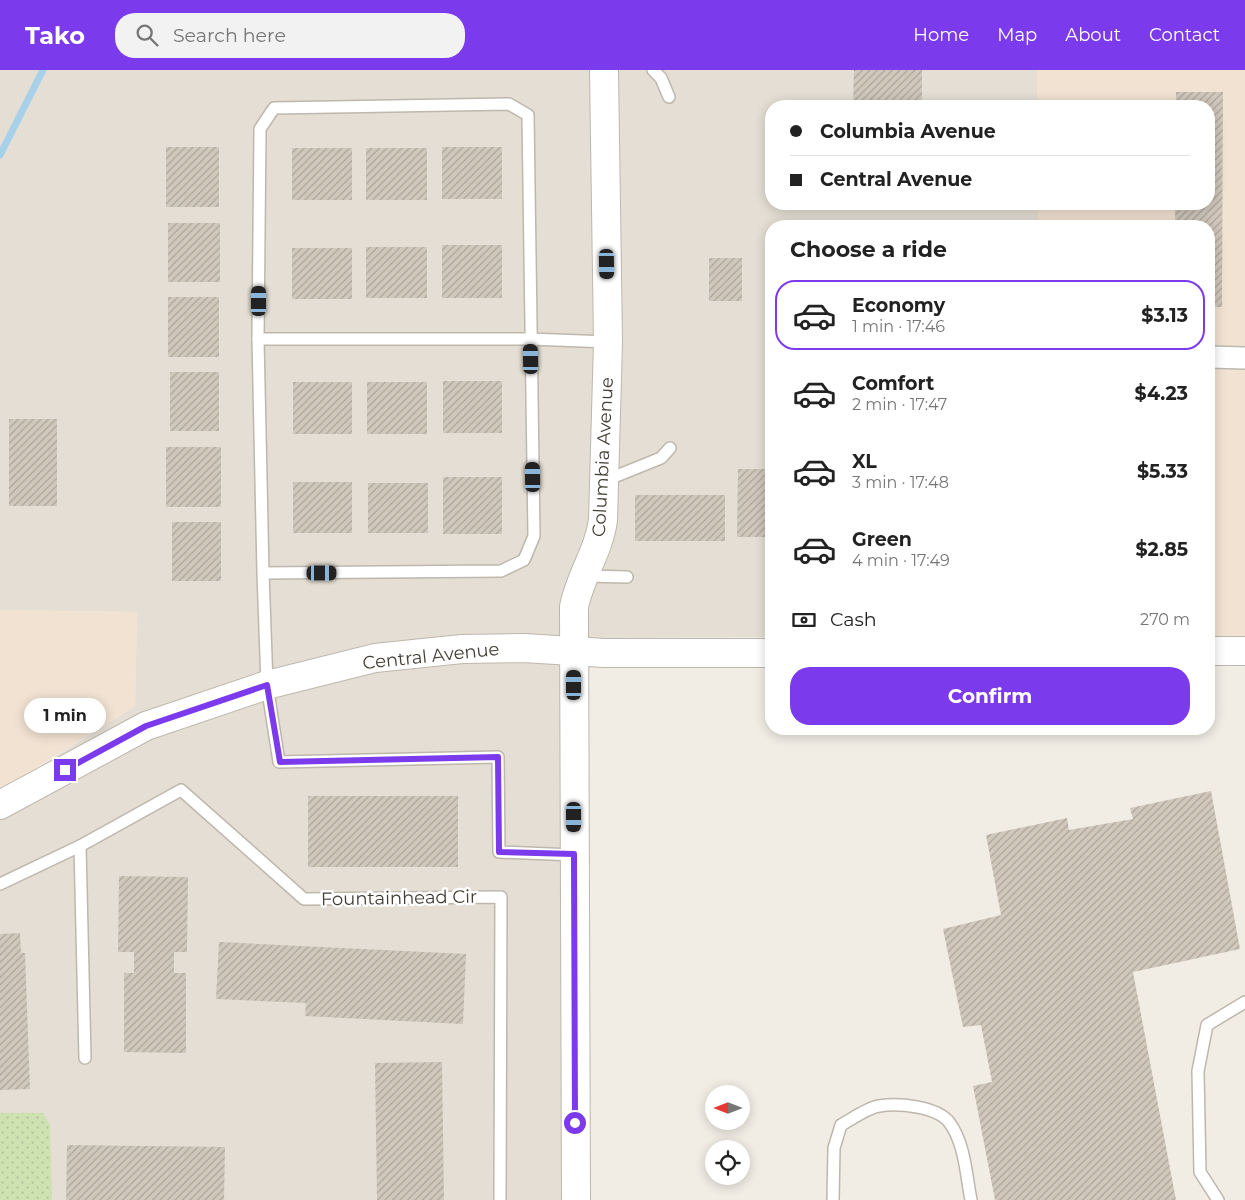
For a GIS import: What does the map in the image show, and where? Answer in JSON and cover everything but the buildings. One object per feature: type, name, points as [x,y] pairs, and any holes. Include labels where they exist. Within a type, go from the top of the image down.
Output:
[{"type":"street","name":"Columbia Avenue","points":[[576,1200],[574,606],[578,589],[600,539],[604,481],[608,342],[604,70]]},
{"type":"street","points":[[1215,357],[1245,358]]},
{"type":"street","name":"Central Avenue","points":[[0,805],[146,726],[267,685],[375,658],[462,649],[524,648],[604,653],[765,653]]},
{"type":"street","points":[[1215,651],[1245,651]]},
{"type":"lane","points":[[653,70],[661,78],[669,96]]},
{"type":"lane","points":[[263,573],[501,571],[524,560],[534,536],[528,116],[509,104],[274,108],[260,129],[258,339],[263,573],[267,685],[280,762],[498,757],[499,852],[574,854]]},
{"type":"lane","points":[[258,339],[530,339],[608,342]]},
{"type":"lane","points":[[604,481],[661,458],[670,448]]},
{"type":"lane","points":[[584,576],[628,576]]},
{"type":"lane","name":"Fountainhead Cir","points":[[0,884],[80,846],[181,790],[304,899],[501,897],[500,1200]]},
{"type":"lane","points":[[80,846],[85,1058]]},
{"type":"lane","points":[[1218,1200],[1200,1172],[1198,1071],[1207,1024],[1245,1002]]},
{"type":"lane","points":[[833,1200],[834,1148],[841,1124],[878,1106],[920,1106],[948,1121],[961,1148],[971,1200]]},
{"type":"shaded area","points":[[0,70],[590,70],[594,342],[590,519],[583,549],[564,587],[560,638],[374,646],[14,783],[135,706],[137,612],[0,610]]},
{"type":"shaded area","points":[[617,70],[1037,70],[1037,100],[765,100],[765,210],[1038,210],[1038,220],[765,220],[765,637],[587,638],[591,592],[614,541],[617,520],[622,342]]},
{"type":"shaded area","points":[[1037,70],[1245,70],[1245,346],[1215,345],[1215,220],[1038,220],[1038,210],[1215,210],[1215,100],[1037,100]]},
{"type":"shaded area","points":[[1215,369],[1245,370],[1245,636],[1215,636]]},
{"type":"shaded area","points":[[0,610],[137,612],[135,706],[0,790]]},
{"type":"shaded area","points":[[524,660],[560,662],[562,1200],[0,1200],[0,819],[152,737],[271,696],[378,670],[463,661]]},
{"type":"green space","points":[[0,1113],[43,1113],[50,1125],[52,1200],[0,1200]]},
{"type":"waterway","points":[[0,155],[43,70]]},
{"type":"route","points":[[65,770],[146,726],[267,685],[280,762],[498,757],[499,852],[574,854],[575,1123]]}]
